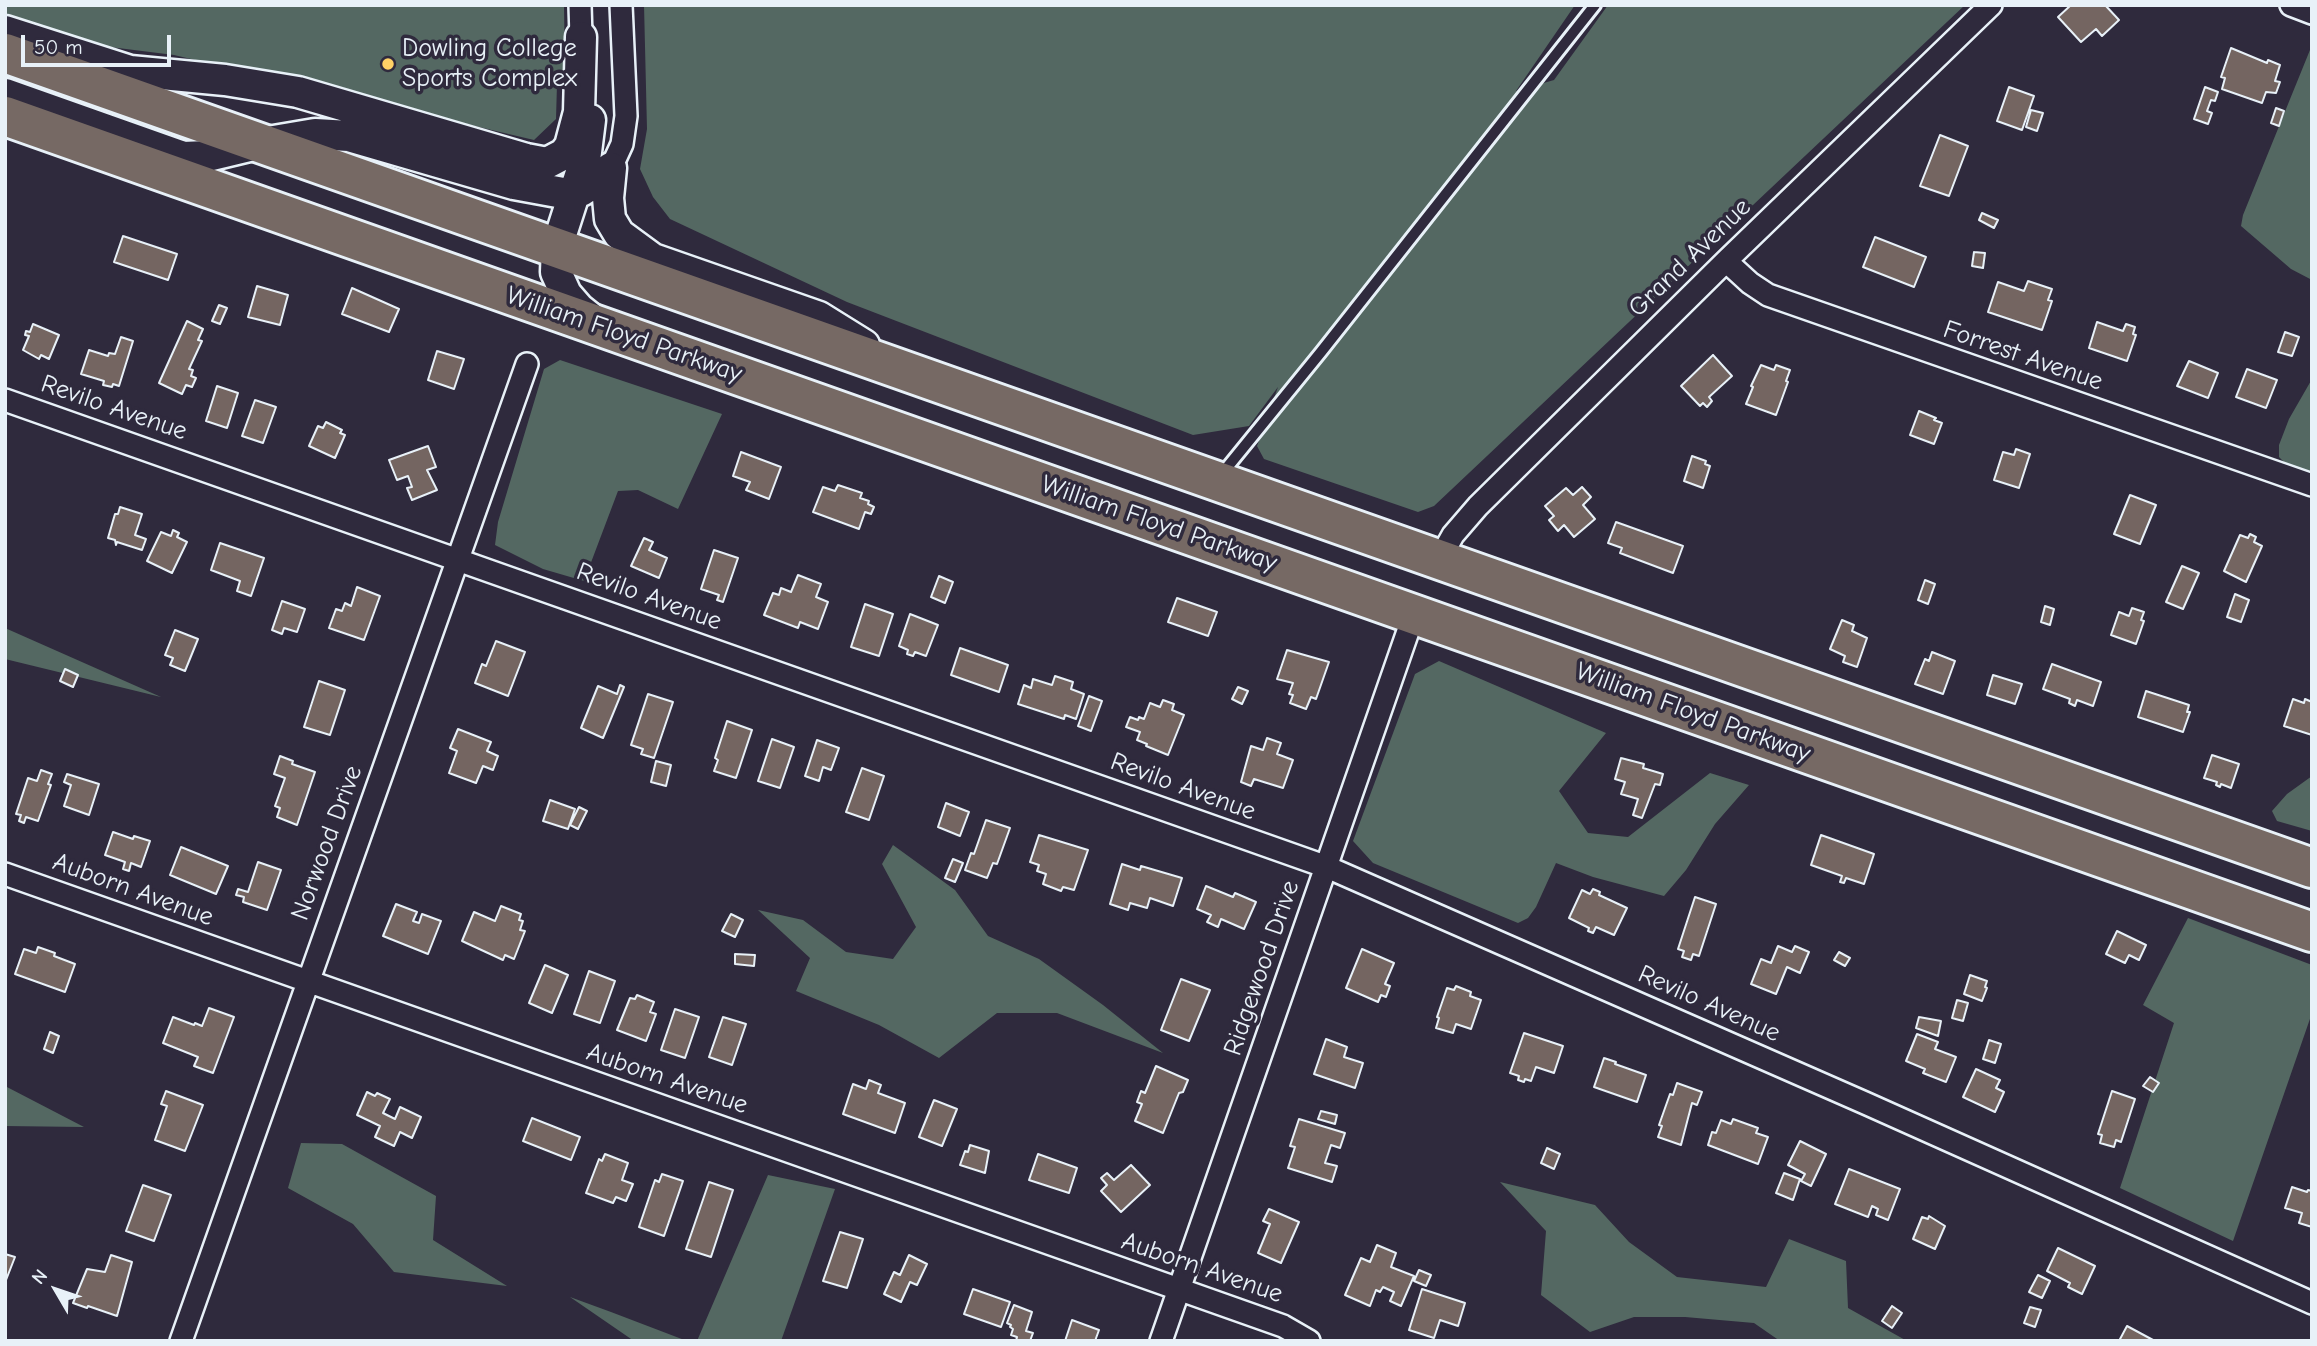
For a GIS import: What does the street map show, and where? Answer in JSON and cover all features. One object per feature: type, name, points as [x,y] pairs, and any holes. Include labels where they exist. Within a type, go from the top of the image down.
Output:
[{"type":"highway","points":[[5,53],[2312,868]]},
{"type":"highway","name":"William Floyd Parkway","points":[[5,116],[2312,932]]},
{"type":"highway","points":[[1414,614],[1439,559]]},
{"type":"street","points":[[5,31],[130,71],[225,80],[299,92],[547,163],[564,154],[570,146],[579,112],[580,5]]},
{"type":"street","points":[[5,94],[183,157],[208,156],[314,134],[349,136],[514,184],[563,193],[575,192],[604,176],[611,168],[622,144],[626,116],[621,5]]},
{"type":"street","name":"Grand Avenue","points":[[1439,559],[1452,535],[1478,506],[1991,5]]},
{"type":"street","points":[[2291,5],[2312,13]]},
{"type":"street","points":[[581,37],[591,125],[585,160],[557,247],[556,272],[566,294],[579,309],[607,330]]},
{"type":"street","points":[[611,168],[608,198],[610,219],[619,233],[653,259],[819,317],[901,368]]},
{"type":"street","name":"Forrest Avenue","points":[[1726,261],[1750,284],[1768,295],[2312,485]]},
{"type":"street","name":"Norwood Drive","points":[[181,1341],[527,364]]},
{"type":"street","name":"Revilo Avenue","points":[[5,400],[1327,867],[1852,1097],[2312,1303]]},
{"type":"street","name":"Ridgewood Drive","points":[[1161,1341],[1414,614]]},
{"type":"street","name":"Auborn Avenue","points":[[5,874],[1283,1326],[1309,1341]]},
{"type":"lane","points":[[1217,480],[1595,5]]},
{"type":"green space","name":"Dowling College Sports Complex","points":[[5,5],[564,5],[565,73],[557,84],[556,119],[534,140],[174,55],[102,46],[5,13]]},
{"type":"green space","points":[[644,5],[1575,5],[1516,91],[1554,80],[1608,5],[1965,5],[1434,506],[1418,512],[1264,459],[1257,446],[1278,387],[1249,426],[1193,435],[847,302],[670,219],[653,197],[640,169],[647,129]]},
{"type":"green space","points":[[2312,45],[2312,280],[2291,269],[2241,226],[2243,215]]},
{"type":"green space","points":[[560,360],[722,414],[678,509],[638,490],[618,491],[584,581],[543,569],[495,545],[498,522],[544,369]]},
{"type":"green space","points":[[2312,379],[2312,474],[2288,466],[2279,457],[2279,445],[2289,419]]},
{"type":"green space","points":[[5,628],[161,697],[5,659]]},
{"type":"green space","points":[[1439,661],[1606,733],[1559,791],[1588,833],[1628,837],[1710,773],[1749,785],[1715,824],[1686,870],[1664,896],[1593,877],[1556,863],[1536,907],[1528,918],[1518,923],[1373,863],[1353,841],[1415,674]]},
{"type":"green space","points":[[2312,776],[2312,831],[2277,821],[2272,811],[2287,794]]},
{"type":"green space","points":[[893,845],[955,890],[988,936],[1039,959],[1163,1053],[1057,1013],[997,1013],[939,1058],[879,1025],[796,991],[810,958],[758,910],[803,920],[846,952],[893,959],[916,927],[882,864]]},
{"type":"green space","points":[[2188,918],[2312,965],[2312,1013],[2233,1241],[2120,1188],[2174,1023],[2143,1005]]},
{"type":"green space","points":[[5,1086],[84,1127],[5,1126]]},
{"type":"green space","points":[[301,1143],[342,1144],[436,1196],[433,1240],[507,1286],[394,1272],[353,1224],[288,1188]]},
{"type":"green space","points":[[768,1175],[835,1189],[781,1341],[697,1341]]},
{"type":"green space","points":[[1500,1182],[1595,1205],[1629,1242],[1677,1277],[1766,1287],[1789,1239],[1846,1261],[1848,1308],[1907,1341],[1780,1341],[1754,1323],[1685,1317],[1634,1317],[1590,1332],[1541,1295],[1546,1231]]},
{"type":"green space","points":[[570,1297],[611,1312],[687,1341],[634,1341]]},
{"type":"building","points":[[2071,5],[2105,5],[2119,20],[2102,36],[2096,29],[2081,42],[2058,17]]},
{"type":"building","points":[[2231,48],[2267,63],[2268,60],[2280,65],[2275,81],[2280,82],[2276,93],[2266,92],[2262,103],[2222,89],[2225,78],[2221,77]]},
{"type":"building","points":[[2009,87],[2034,96],[2022,130],[1997,121]]},
{"type":"building","points":[[2205,87],[2218,92],[2207,111],[2212,113],[2208,124],[2194,119]]},
{"type":"building","points":[[2276,108],[2284,111],[2279,126],[2271,123]]},
{"type":"building","points":[[2031,110],[2043,113],[2037,131],[2026,127]]},
{"type":"building","points":[[1940,135],[1968,146],[1949,196],[1920,186]]},
{"type":"building","points":[[1982,213],[1998,220],[1994,228],[1979,220]]},
{"type":"building","points":[[123,236],[177,254],[168,280],[114,262]]},
{"type":"building","points":[[1875,237],[1926,257],[1914,287],[1863,267]]},
{"type":"building","points":[[1974,252],[1985,253],[1983,268],[1972,266]]},
{"type":"building","points":[[2028,281],[2052,289],[2048,300],[2052,301],[2042,330],[1988,312],[1998,282],[2024,291]]},
{"type":"building","points":[[257,286],[288,295],[280,325],[248,317]]},
{"type":"building","points":[[352,288],[399,309],[389,332],[342,314]]},
{"type":"building","points":[[219,305],[227,308],[220,324],[212,321]]},
{"type":"building","points":[[187,321],[203,329],[198,340],[202,341],[189,369],[193,370],[191,376],[196,378],[192,387],[186,385],[182,394],[159,383]]},
{"type":"building","points":[[2097,322],[2123,331],[2126,324],[2135,327],[2133,334],[2136,335],[2127,361],[2089,348]]},
{"type":"building","points":[[33,324],[59,335],[49,359],[41,355],[39,359],[23,350],[29,336],[25,335],[26,331],[30,332]]},
{"type":"building","points":[[2285,332],[2299,337],[2292,356],[2278,352]]},
{"type":"building","points":[[121,337],[133,341],[119,386],[103,385],[104,381],[81,374],[89,350],[108,356],[109,353],[115,354]]},
{"type":"building","points":[[437,351],[464,359],[454,389],[428,380]]},
{"type":"building","points":[[1713,355],[1732,376],[1709,397],[1712,401],[1707,407],[1703,403],[1700,406],[1681,386]]},
{"type":"building","points":[[2189,361],[2218,373],[2208,398],[2177,386]]},
{"type":"building","points":[[1761,365],[1774,370],[1776,365],[1790,370],[1776,415],[1746,404]]},
{"type":"building","points":[[2247,369],[2277,380],[2266,408],[2236,397]]},
{"type":"building","points":[[217,386],[238,393],[227,428],[206,421]]},
{"type":"building","points":[[255,400],[276,407],[263,443],[242,436]]},
{"type":"building","points":[[1919,411],[1942,423],[1934,444],[1910,435]]},
{"type":"building","points":[[326,422],[342,430],[340,433],[345,435],[335,458],[309,446],[318,426],[323,428]]},
{"type":"building","points":[[428,446],[436,467],[427,470],[437,490],[412,500],[407,488],[412,487],[408,476],[397,480],[389,460]]},
{"type":"building","points":[[2016,449],[2030,454],[2019,488],[1994,480],[2003,452],[2014,455]]},
{"type":"building","points":[[741,452],[781,467],[769,499],[746,490],[750,482],[733,476]]},
{"type":"building","points":[[1692,456],[1706,461],[1705,464],[1710,466],[1703,488],[1684,481]]},
{"type":"building","points":[[838,485],[862,493],[860,498],[869,501],[868,504],[874,507],[871,514],[865,512],[859,529],[813,512],[823,487],[835,491]]},
{"type":"building","points":[[1582,487],[1591,497],[1583,505],[1595,519],[1574,537],[1564,525],[1558,531],[1549,520],[1554,516],[1545,506],[1566,488],[1573,495]]},
{"type":"building","points":[[2130,495],[2156,505],[2140,544],[2114,534]]},
{"type":"building","points":[[120,507],[142,514],[135,535],[146,539],[142,550],[117,542],[116,545],[115,540],[108,538],[115,514],[118,514]]},
{"type":"building","points":[[1616,522],[1683,546],[1673,573],[1620,553],[1622,548],[1608,543]]},
{"type":"building","points":[[173,530],[179,533],[177,537],[187,542],[172,573],[147,561],[161,532],[171,536]]},
{"type":"building","points":[[2250,534],[2256,537],[2254,542],[2262,546],[2246,582],[2224,571],[2240,535],[2248,538]]},
{"type":"building","points":[[644,538],[653,542],[649,550],[667,558],[659,578],[631,566]]},
{"type":"building","points":[[220,543],[264,558],[251,596],[237,591],[240,581],[211,570]]},
{"type":"building","points":[[714,550],[738,558],[723,602],[717,600],[719,595],[701,589]]},
{"type":"building","points":[[2182,566],[2199,573],[2183,609],[2166,602]]},
{"type":"building","points":[[798,575],[821,584],[816,597],[828,602],[818,629],[800,622],[798,628],[764,615],[773,593],[779,595],[781,588],[791,592]]},
{"type":"building","points":[[939,576],[953,582],[945,603],[931,597]]},
{"type":"building","points":[[1925,580],[1935,584],[1928,604],[1918,600]]},
{"type":"building","points":[[357,587],[380,596],[364,640],[329,628],[336,609],[342,611],[345,603],[351,606]]},
{"type":"building","points":[[2235,594],[2249,600],[2241,622],[2227,617]]},
{"type":"building","points":[[1177,598],[1217,612],[1208,636],[1168,622]]},
{"type":"building","points":[[282,601],[305,609],[297,632],[284,628],[282,634],[272,630]]},
{"type":"building","points":[[865,604],[893,614],[879,656],[851,647]]},
{"type":"building","points":[[2045,606],[2054,609],[2050,625],[2041,622]]},
{"type":"building","points":[[2132,608],[2144,612],[2141,620],[2144,621],[2136,644],[2111,635],[2119,612],[2129,616]]},
{"type":"building","points":[[910,614],[938,625],[926,656],[915,652],[913,656],[907,654],[908,650],[899,646]]},
{"type":"building","points":[[1842,620],[1854,625],[1852,631],[1867,638],[1857,667],[1843,662],[1845,656],[1830,649]]},
{"type":"building","points":[[175,630],[198,639],[185,671],[170,665],[173,658],[165,655]]},
{"type":"building","points":[[496,641],[525,652],[508,696],[475,683],[482,664],[486,666]]},
{"type":"building","points":[[960,648],[1008,665],[999,692],[951,675]]},
{"type":"building","points":[[1287,650],[1329,662],[1316,699],[1311,697],[1306,709],[1290,703],[1293,695],[1289,694],[1293,683],[1277,679]]},
{"type":"building","points":[[1932,652],[1955,661],[1943,694],[1915,684],[1925,659],[1929,661]]},
{"type":"building","points":[[2052,664],[2101,682],[2093,706],[2077,700],[2075,706],[2069,703],[2070,699],[2043,689]]},
{"type":"building","points":[[65,669],[78,675],[73,687],[60,681]]},
{"type":"building","points":[[1993,675],[2022,684],[2015,704],[1987,695]]},
{"type":"building","points":[[1055,676],[1073,682],[1071,689],[1084,694],[1076,719],[1065,715],[1064,719],[1018,704],[1024,685],[1031,688],[1033,679],[1052,685]]},
{"type":"building","points":[[319,681],[345,690],[330,735],[304,727]]},
{"type":"building","points":[[620,685],[624,687],[603,738],[581,728],[598,686],[617,694]]},
{"type":"building","points":[[1238,687],[1248,691],[1242,704],[1232,699]]},
{"type":"building","points":[[2146,691],[2189,705],[2187,712],[2190,712],[2183,732],[2138,717]]},
{"type":"building","points":[[648,694],[673,702],[654,758],[641,754],[643,749],[631,745]]},
{"type":"building","points":[[1089,696],[1102,701],[1091,731],[1078,726]]},
{"type":"building","points":[[2293,699],[2304,703],[2305,699],[2312,702],[2312,735],[2284,726]]},
{"type":"building","points":[[1163,700],[1174,704],[1172,710],[1184,715],[1168,755],[1137,740],[1140,732],[1126,727],[1130,717],[1144,719],[1150,703],[1160,707]]},
{"type":"building","points":[[727,721],[752,730],[736,778],[714,771],[718,760],[715,758]]},
{"type":"building","points":[[458,729],[491,742],[487,751],[498,756],[493,770],[483,766],[476,783],[449,773],[457,751],[450,748]]},
{"type":"building","points":[[1267,738],[1281,743],[1277,754],[1293,760],[1283,788],[1254,779],[1251,786],[1241,782],[1251,746],[1263,750]]},
{"type":"building","points":[[772,739],[794,747],[780,788],[758,781]]},
{"type":"building","points":[[817,740],[839,748],[831,770],[823,767],[819,781],[805,776]]},
{"type":"building","points":[[2212,755],[2239,764],[2231,788],[2221,784],[2220,787],[2216,785],[2217,782],[2204,778]]},
{"type":"building","points":[[280,756],[293,761],[292,764],[315,772],[297,825],[277,817],[280,808],[275,806],[285,778],[274,774]]},
{"type":"building","points":[[1621,758],[1644,764],[1643,768],[1663,774],[1660,785],[1655,784],[1642,818],[1633,815],[1638,799],[1621,794],[1625,782],[1615,779]]},
{"type":"building","points":[[656,761],[671,765],[666,786],[651,782]]},
{"type":"building","points":[[862,768],[884,776],[869,820],[846,812]]},
{"type":"building","points":[[41,770],[52,774],[48,784],[51,785],[38,821],[26,817],[24,823],[19,821],[21,815],[16,814],[28,778],[37,781]]},
{"type":"building","points":[[67,774],[99,784],[89,815],[64,806],[71,785],[64,782]]},
{"type":"building","points":[[550,800],[575,809],[568,829],[543,821]]},
{"type":"building","points":[[946,803],[969,812],[960,836],[938,827]]},
{"type":"building","points":[[579,807],[587,811],[578,829],[570,825]]},
{"type":"building","points":[[986,820],[1010,828],[997,864],[993,863],[987,878],[965,870],[971,853],[974,854]]},
{"type":"building","points":[[113,832],[150,841],[141,867],[131,863],[129,871],[123,869],[125,862],[105,855]]},
{"type":"building","points":[[1039,835],[1088,850],[1074,890],[1063,887],[1061,891],[1043,884],[1046,874],[1037,871],[1039,865],[1030,862]]},
{"type":"building","points":[[1821,835],[1874,854],[1864,884],[1846,878],[1844,883],[1840,882],[1842,876],[1811,865]]},
{"type":"building","points":[[181,847],[228,866],[216,894],[170,875]]},
{"type":"building","points":[[953,859],[963,863],[955,882],[945,878]]},
{"type":"building","points":[[258,862],[281,870],[267,910],[243,902],[244,897],[236,895],[238,889],[248,892]]},
{"type":"building","points":[[1122,864],[1140,870],[1141,866],[1182,878],[1173,906],[1150,898],[1147,908],[1130,903],[1128,910],[1110,904]]},
{"type":"building","points":[[1206,886],[1233,897],[1235,893],[1256,902],[1244,929],[1221,919],[1218,927],[1207,922],[1211,915],[1197,909]]},
{"type":"building","points":[[1593,889],[1600,892],[1599,895],[1627,908],[1614,935],[1596,927],[1593,933],[1588,931],[1589,928],[1569,918],[1582,890],[1590,894]]},
{"type":"building","points":[[1695,897],[1716,904],[1699,956],[1693,954],[1691,960],[1682,957],[1684,951],[1678,949]]},
{"type":"building","points":[[396,904],[417,912],[413,921],[419,923],[422,914],[441,921],[428,954],[383,936]]},
{"type":"building","points":[[501,906],[521,914],[519,920],[523,921],[520,930],[525,931],[514,959],[505,955],[503,960],[462,941],[474,912],[495,921]]},
{"type":"building","points":[[731,914],[743,920],[735,937],[722,931]]},
{"type":"building","points":[[2117,931],[2146,945],[2139,960],[2129,955],[2125,963],[2106,954]]},
{"type":"building","points":[[1778,946],[1792,952],[1795,946],[1809,952],[1800,973],[1787,967],[1776,994],[1751,984],[1761,959],[1771,963]]},
{"type":"building","points":[[38,947],[75,964],[65,992],[15,974],[24,949],[36,953]]},
{"type":"building","points":[[1362,949],[1394,963],[1385,984],[1390,986],[1386,997],[1381,995],[1378,1002],[1346,988]]},
{"type":"building","points":[[1839,952],[1850,958],[1845,966],[1834,960]]},
{"type":"building","points":[[735,954],[755,955],[754,966],[735,964]]},
{"type":"building","points":[[545,965],[568,975],[552,1013],[529,1003]]},
{"type":"building","points":[[589,971],[615,981],[600,1023],[574,1014]]},
{"type":"building","points":[[1970,975],[1987,981],[1982,1001],[1964,994]]},
{"type":"building","points":[[1181,979],[1210,990],[1189,1041],[1161,1030]]},
{"type":"building","points":[[1456,986],[1481,1000],[1471,1029],[1456,1024],[1453,1033],[1436,1028],[1447,988],[1454,990]]},
{"type":"building","points":[[637,995],[654,1002],[650,1012],[656,1014],[646,1041],[617,1030],[630,998],[635,999]]},
{"type":"building","points":[[1957,1000],[1968,1003],[1963,1021],[1952,1018]]},
{"type":"building","points":[[209,1008],[234,1017],[213,1073],[194,1066],[198,1057],[163,1043],[173,1017],[202,1026]]},
{"type":"building","points":[[675,1009],[699,1017],[685,1058],[661,1050]]},
{"type":"building","points":[[723,1017],[746,1024],[732,1065],[709,1057]]},
{"type":"building","points":[[1919,1017],[1941,1021],[1938,1036],[1916,1028]]},
{"type":"building","points":[[50,1032],[59,1036],[53,1053],[44,1049]]},
{"type":"building","points":[[1524,1033],[1563,1046],[1554,1073],[1536,1067],[1531,1081],[1525,1079],[1524,1082],[1518,1080],[1519,1076],[1510,1073]]},
{"type":"building","points":[[1917,1034],[1938,1042],[1935,1049],[1956,1057],[1946,1082],[1923,1073],[1925,1069],[1906,1061]]},
{"type":"building","points":[[1326,1039],[1347,1047],[1344,1057],[1363,1063],[1355,1088],[1314,1074]]},
{"type":"building","points":[[1989,1040],[2001,1044],[1995,1063],[1983,1059]]},
{"type":"building","points":[[1604,1058],[1646,1075],[1637,1102],[1594,1087]]},
{"type":"building","points":[[1156,1066],[1188,1080],[1183,1092],[1179,1093],[1163,1133],[1135,1121],[1142,1104],[1137,1102],[1141,1091],[1145,1093]]},
{"type":"building","points":[[1976,1069],[2000,1080],[1996,1088],[2004,1092],[1995,1112],[1963,1097]]},
{"type":"building","points":[[2150,1077],[2159,1083],[2153,1092],[2143,1086]]},
{"type":"building","points":[[869,1080],[881,1085],[878,1093],[905,1103],[895,1133],[843,1114],[853,1084],[866,1089]]},
{"type":"building","points":[[1677,1083],[1702,1092],[1697,1105],[1692,1103],[1681,1145],[1658,1137],[1662,1126],[1659,1125],[1670,1094],[1673,1095]]},
{"type":"building","points":[[166,1091],[203,1105],[185,1151],[155,1140],[167,1106],[161,1104]]},
{"type":"building","points":[[2112,1091],[2135,1099],[2121,1142],[2116,1140],[2114,1147],[2100,1143],[2102,1135],[2098,1134]]},
{"type":"building","points":[[367,1092],[390,1099],[383,1113],[395,1119],[400,1107],[421,1117],[412,1138],[400,1132],[394,1146],[375,1137],[380,1126],[357,1115]]},
{"type":"building","points":[[934,1100],[957,1109],[942,1146],[919,1137]]},
{"type":"building","points":[[1321,1111],[1337,1115],[1335,1124],[1318,1119]]},
{"type":"building","points":[[532,1118],[580,1137],[571,1160],[523,1141]]},
{"type":"building","points":[[1299,1119],[1345,1133],[1340,1148],[1331,1145],[1325,1163],[1337,1166],[1332,1182],[1288,1168],[1295,1147],[1290,1146]]},
{"type":"building","points":[[1733,1119],[1758,1128],[1756,1133],[1768,1137],[1758,1164],[1708,1145],[1712,1132],[1716,1133],[1721,1120],[1731,1124]]},
{"type":"building","points":[[1800,1141],[1826,1154],[1811,1186],[1801,1181],[1805,1174],[1788,1165]]},
{"type":"building","points":[[970,1145],[989,1151],[985,1173],[960,1165]]},
{"type":"building","points":[[1547,1148],[1560,1154],[1554,1169],[1541,1163]]},
{"type":"building","points":[[605,1154],[628,1163],[622,1180],[633,1184],[626,1201],[616,1197],[613,1203],[586,1193],[599,1159],[602,1161]]},
{"type":"building","points":[[1038,1154],[1077,1168],[1069,1193],[1029,1180]]},
{"type":"building","points":[[1131,1165],[1150,1185],[1121,1212],[1101,1191],[1107,1185],[1101,1178],[1107,1173],[1114,1180]]},
{"type":"building","points":[[1849,1169],[1900,1189],[1888,1220],[1876,1215],[1878,1209],[1872,1206],[1868,1217],[1835,1204]]},
{"type":"building","points":[[1784,1173],[1800,1179],[1793,1200],[1776,1193]]},
{"type":"building","points":[[662,1174],[683,1181],[664,1236],[639,1227],[655,1180],[659,1182]]},
{"type":"building","points":[[709,1182],[733,1190],[711,1257],[686,1249]]},
{"type":"building","points":[[143,1185],[171,1195],[154,1241],[126,1231]]},
{"type":"building","points":[[2292,1187],[2312,1191],[2312,1227],[2299,1223],[2302,1213],[2285,1208]]},
{"type":"building","points":[[1269,1209],[1299,1222],[1281,1263],[1258,1253],[1270,1224],[1263,1221]]},
{"type":"building","points":[[1929,1216],[1945,1226],[1935,1249],[1913,1239],[1922,1217],[1928,1219]]},
{"type":"building","points":[[840,1232],[863,1239],[847,1288],[823,1281]]},
{"type":"building","points":[[1377,1245],[1396,1253],[1391,1267],[1414,1276],[1401,1306],[1390,1301],[1394,1292],[1383,1287],[1380,1292],[1376,1290],[1370,1306],[1345,1295],[1361,1258],[1370,1262]]},
{"type":"building","points":[[2058,1248],[2095,1266],[2082,1294],[2068,1287],[2070,1283],[2047,1271]]},
{"type":"building","points":[[5,1254],[15,1257],[6,1280],[5,1280]]},
{"type":"building","points":[[111,1255],[132,1262],[117,1316],[73,1303],[87,1269],[105,1272]]},
{"type":"building","points":[[909,1255],[927,1264],[917,1285],[910,1282],[901,1302],[884,1294],[894,1272],[900,1275]]},
{"type":"building","points":[[1419,1270],[1431,1275],[1426,1286],[1414,1281]]},
{"type":"building","points":[[2038,1275],[2050,1281],[2042,1298],[2029,1292]]},
{"type":"building","points":[[973,1289],[1010,1302],[1001,1327],[964,1314]]},
{"type":"building","points":[[1422,1289],[1465,1303],[1458,1326],[1440,1320],[1434,1338],[1409,1330]]},
{"type":"building","points":[[1014,1305],[1032,1312],[1026,1331],[1033,1333],[1030,1341],[1016,1341],[1017,1337],[1011,1335],[1013,1329],[1007,1323]]},
{"type":"building","points":[[1892,1306],[1902,1313],[1892,1328],[1882,1321]]},
{"type":"building","points":[[2030,1307],[2041,1310],[2035,1327],[2024,1323]]},
{"type":"building","points":[[1072,1320],[1099,1330],[1095,1341],[1065,1341]]},
{"type":"building","points":[[2127,1326],[2153,1340],[2153,1341],[2119,1341]]},
{"type":"place","name":"Dowling College Sports Complex","points":[[388,64]]}]
